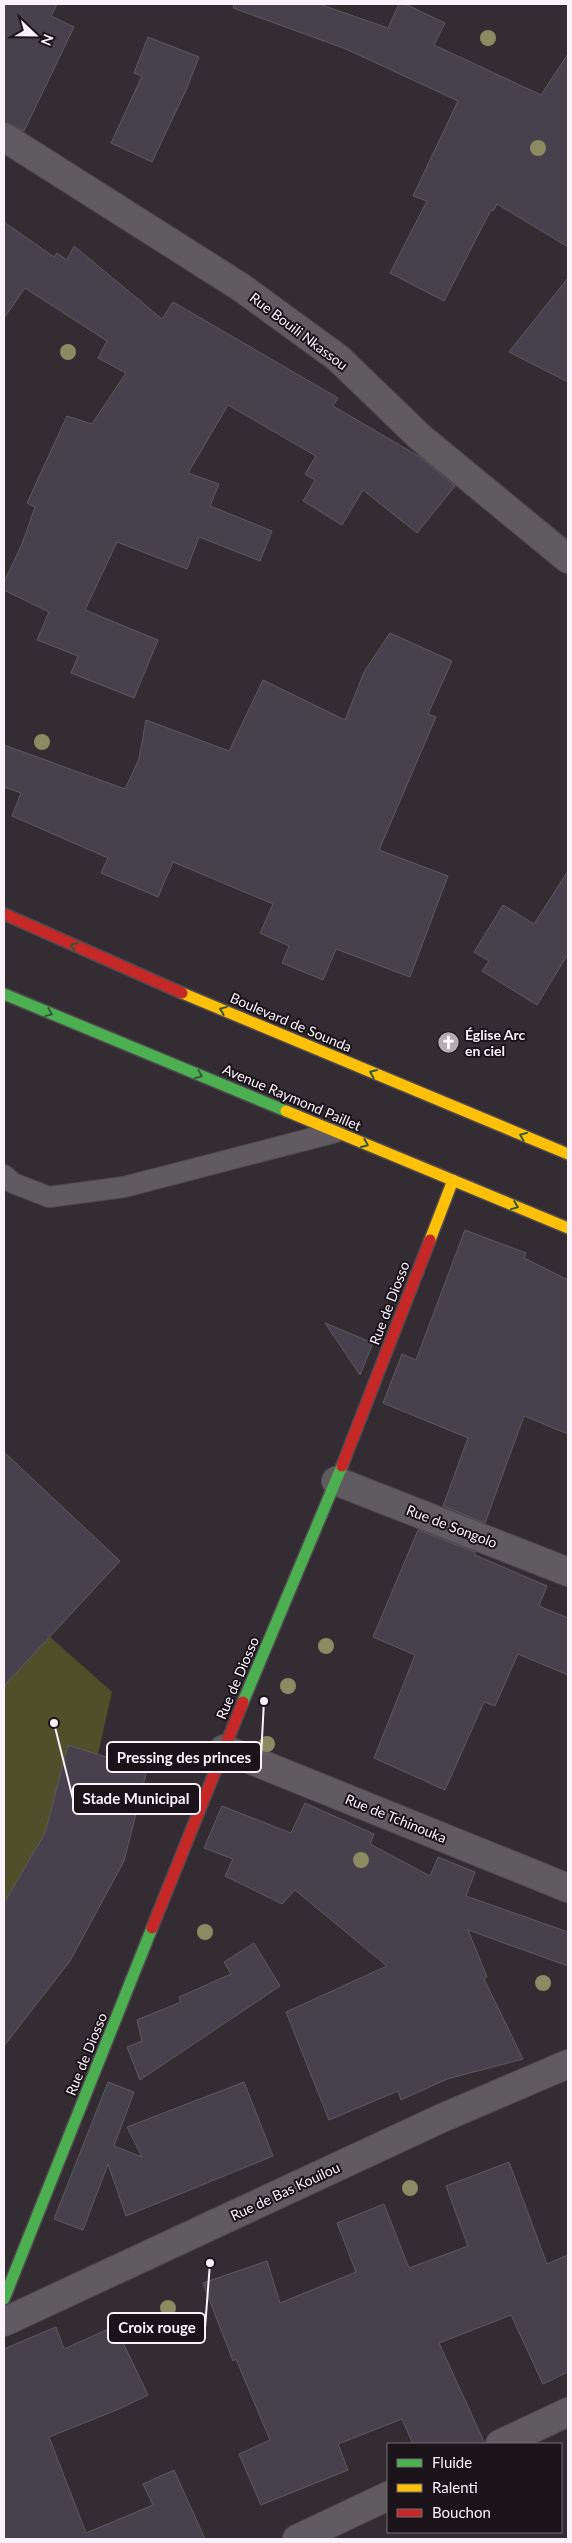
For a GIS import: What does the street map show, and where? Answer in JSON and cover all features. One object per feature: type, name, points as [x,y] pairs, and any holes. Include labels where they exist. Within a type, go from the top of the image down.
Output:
[{"type":"main road","name":"Boulevard de Sounda","points":[[4,914],[133,973],[568,1154]]},
{"type":"main road","name":"Avenue Raymond Paillet","points":[[4,994],[568,1228]]},
{"type":"main road","name":"Rue de Diosso","points":[[4,2299],[224,1748],[336,1481],[453,1180]]},
{"type":"street","name":"Rue Bouili Nkassou","points":[[4,137],[242,288],[338,358],[421,438],[568,559]]},
{"type":"street","name":"Rue de Songolo","points":[[336,1481],[568,1572]]},
{"type":"street","name":"Rue de Tchinouka","points":[[224,1748],[568,1888]]},
{"type":"street","name":"Rue de Bas Kouilou","points":[[4,2322],[442,2118],[568,2064]]},
{"type":"street","points":[[502,2443],[568,2412]]},
{"type":"street","points":[[297,2539],[387,2496]]},
{"type":"lane","points":[[4,1175],[13,1183],[50,1197],[124,1187],[336,1132]]},
{"type":"shaded area","points":[[4,1452],[120,1561],[50,1637],[112,1692],[98,1754],[147,1770],[124,1861],[70,1961],[4,2045]]},
{"type":"building","points":[[4,4],[57,4],[51,16],[74,27],[24,131],[4,122]]},
{"type":"building","points":[[234,4],[319,4],[388,28],[399,4],[405,4],[445,23],[434,45],[541,95],[568,54],[568,247],[497,204],[493,211],[491,210],[444,301],[390,273],[427,201],[413,196],[458,101],[346,49],[233,8]]},
{"type":"building","points":[[148,37],[199,57],[186,90],[152,162],[111,143],[142,76],[134,73]]},
{"type":"building","points":[[4,222],[54,257],[57,253],[67,260],[74,246],[162,319],[173,302],[338,398],[333,406],[420,457],[455,486],[417,533],[363,490],[342,525],[303,501],[315,480],[305,474],[316,456],[228,405],[188,473],[219,484],[210,506],[272,531],[260,561],[199,537],[187,569],[117,542],[85,610],[158,640],[134,698],[71,673],[78,656],[37,640],[49,612],[4,590],[4,582],[22,544],[35,507],[27,503],[67,416],[92,424],[126,373],[98,358],[107,341],[25,288],[4,318]]},
{"type":"building","points":[[568,278],[568,382],[509,352]]},
{"type":"building","points":[[390,633],[452,661],[428,714],[436,717],[379,850],[448,876],[410,977],[336,949],[323,980],[282,963],[289,946],[260,933],[273,904],[173,862],[158,897],[101,873],[108,858],[12,816],[21,793],[4,787],[4,745],[125,789],[139,759],[146,720],[229,751],[263,680],[345,720],[364,672]]},
{"type":"building","points":[[568,871],[568,954],[537,1005],[482,971],[489,961],[474,952],[503,905],[534,924]]},
{"type":"building","points":[[465,1230],[526,1253],[524,1258],[568,1280],[568,1434],[524,1416],[485,1523],[443,1506],[468,1438],[383,1403],[402,1354],[416,1360]]},
{"type":"building","points":[[325,1323],[373,1343],[360,1375]]},
{"type":"building","points":[[4,1452],[120,1561],[4,1686]]},
{"type":"building","points":[[418,1530],[475,1552],[475,1555],[547,1586],[539,1606],[568,1618],[568,1675],[518,1654],[495,1706],[484,1702],[445,1790],[374,1758],[415,1655],[373,1637]]},
{"type":"building","points":[[68,1745],[147,1770],[124,1861],[70,1961],[4,2046],[4,1903],[45,1833]]},
{"type":"building","points":[[305,1803],[374,1834],[370,1844],[430,1876],[438,1857],[475,1872],[466,1896],[568,1932],[568,1966],[468,1930],[487,1977],[484,1979],[523,2059],[447,2079],[401,2100],[398,2091],[329,2120],[286,2012],[387,1966],[295,1890],[282,1904],[225,1876],[233,1859],[204,1848],[222,1806],[291,1833]]},
{"type":"building","points":[[254,1943],[280,1986],[140,2080],[127,2047],[142,2041],[137,2020],[181,2002],[179,1997],[231,1974],[224,1962]]},
{"type":"building","points":[[108,2082],[134,2092],[114,2146],[142,2157],[127,2127],[244,2082],[273,2156],[126,2216],[108,2164],[83,2230],[54,2219]]},
{"type":"building","points":[[509,2162],[547,2264],[568,2255],[568,2372],[543,2384],[511,2315],[439,2343],[485,2443],[413,2443],[402,2419],[338,2444],[348,2470],[261,2505],[239,2454],[270,2440],[236,2359],[233,2361],[203,2283],[267,2261],[280,2303],[356,2272],[337,2223],[384,2204],[409,2268],[468,2246],[446,2186]]},
{"type":"building","points":[[115,2326],[148,2395],[119,2409],[49,2437],[86,2533],[153,2505],[143,2484],[174,2470],[205,2539],[4,2539],[4,2349],[56,2327],[64,2349]]},
{"type":"traffic: fast","points":[[4,994],[286,1111]]},
{"type":"traffic: fast","points":[[243,1702],[342,1466]]},
{"type":"traffic: fast","points":[[4,2299],[152,1928]]},
{"type":"traffic: slow","points":[[182,993],[568,1154]]},
{"type":"traffic: slow","points":[[286,1111],[568,1228]]},
{"type":"traffic: slow","points":[[430,1240],[453,1180]]},
{"type":"traffic: jam","points":[[4,914],[182,993]]},
{"type":"traffic: jam","points":[[342,1466],[430,1240]]},
{"type":"traffic: jam","points":[[152,1928],[243,1702]]},
{"type":"place","name":"Église Arc en ciel","points":[[449,1042]]},
{"type":"place","name":"Pressing des princes","points":[[264,1701]]},
{"type":"place","name":"Stade Municipal","points":[[54,1723]]},
{"type":"place","name":"Croix rouge","points":[[210,2263]]}]
